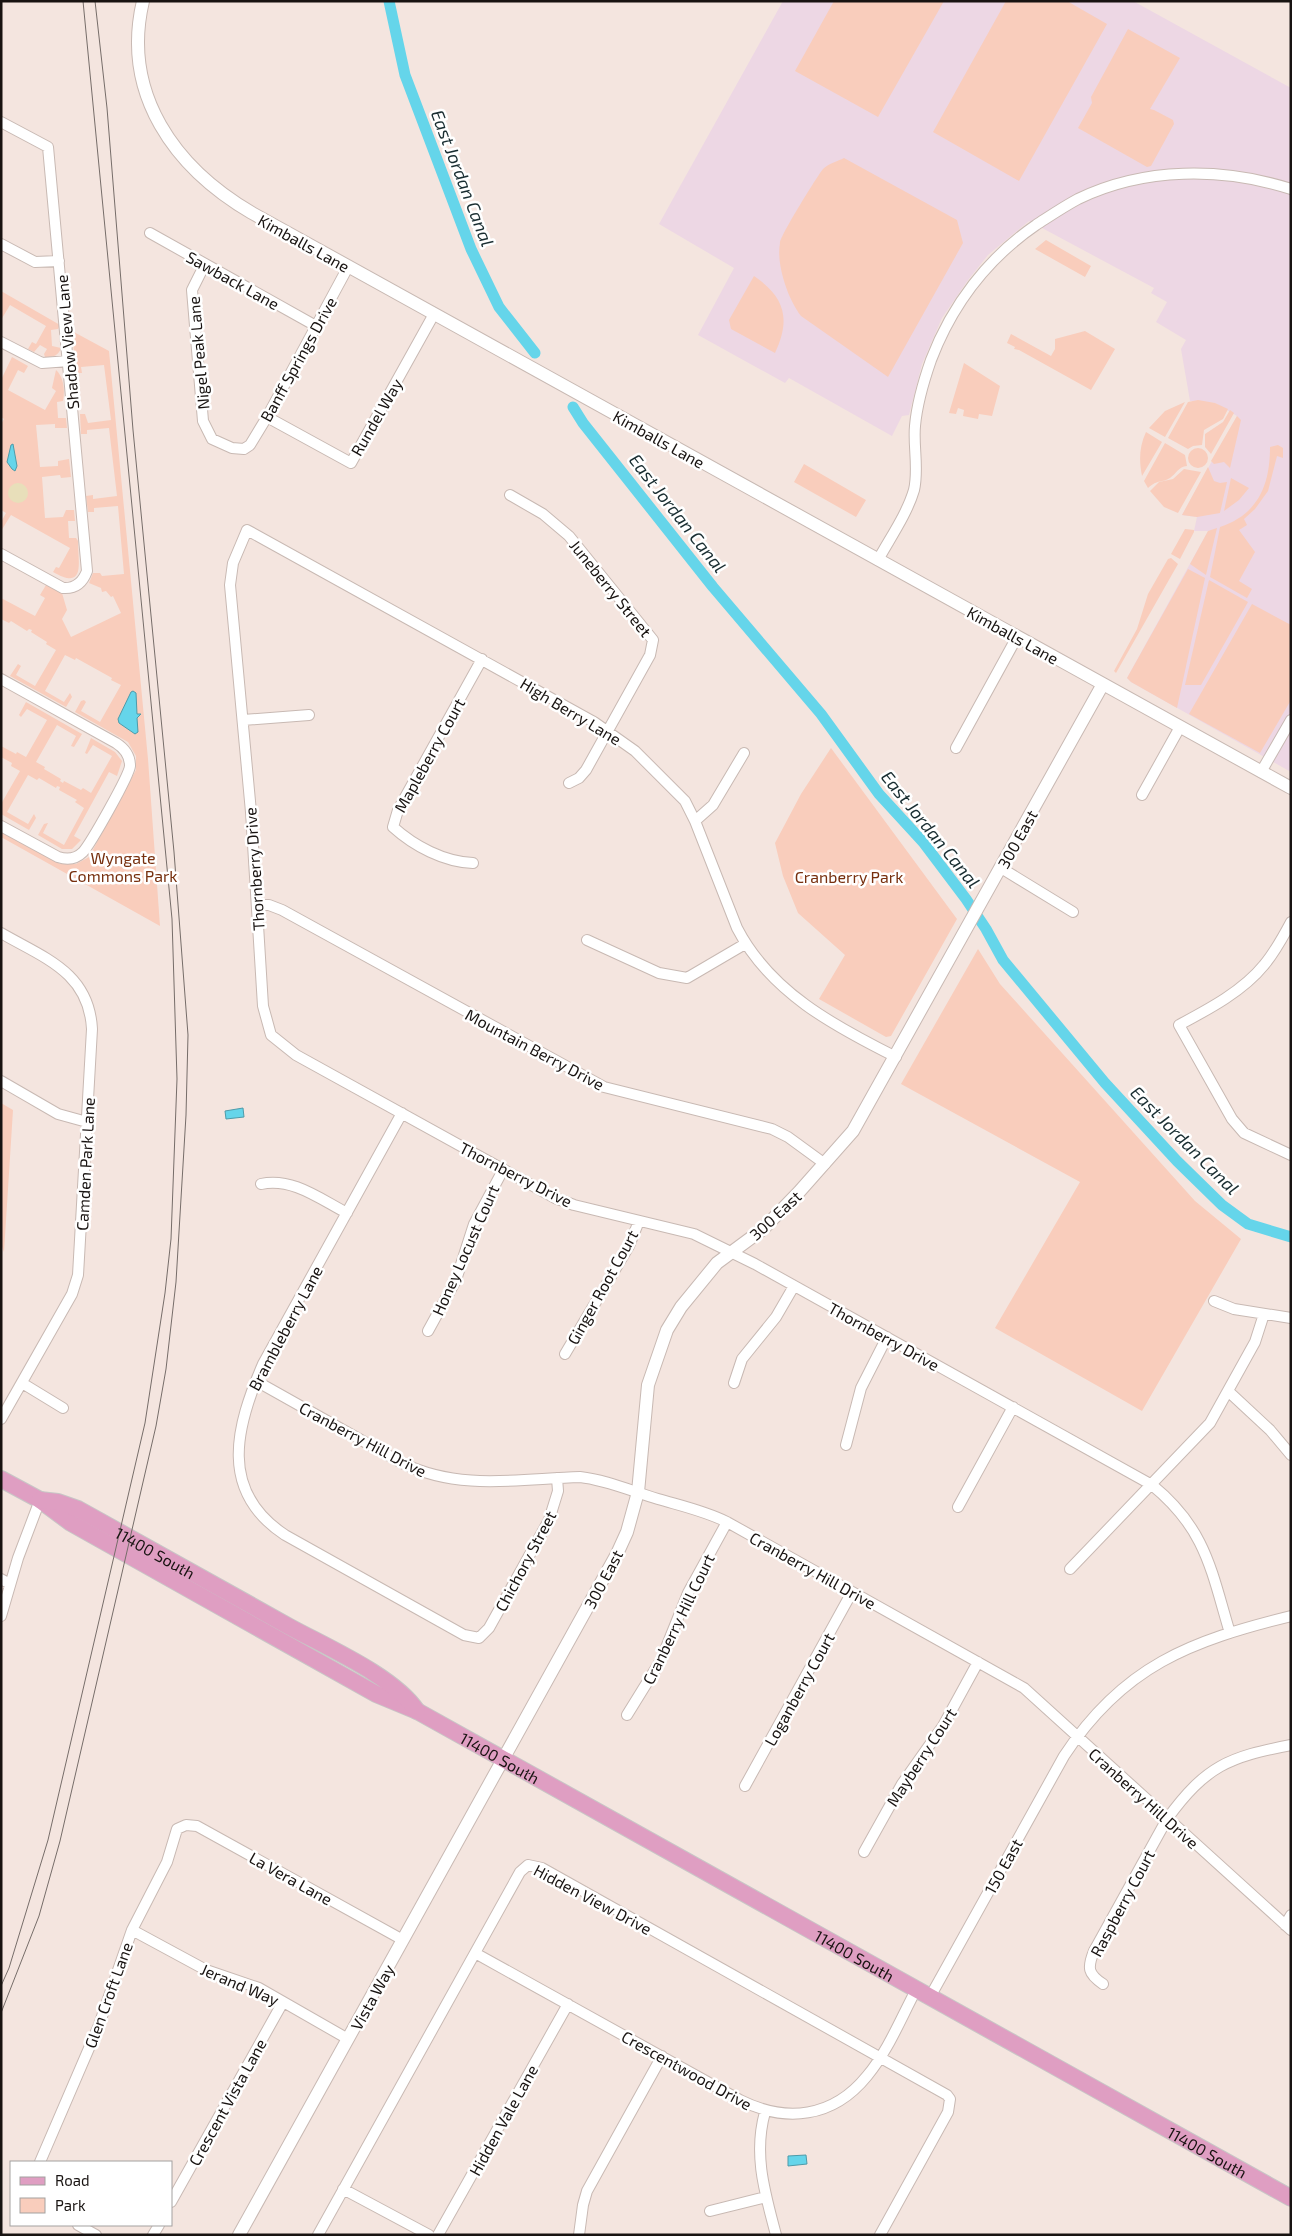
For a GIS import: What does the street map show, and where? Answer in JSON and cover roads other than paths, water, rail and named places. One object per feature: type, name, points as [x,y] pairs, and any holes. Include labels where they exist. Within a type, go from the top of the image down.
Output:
[{"type":"main road","name":"11400 South","points":[[1,1478],[40,1500],[71,1523],[386,1700],[417,1711],[1291,2198]]},
{"type":"street","name":"Kimballs Lane","points":[[143,1],[139,33],[142,78],[156,119],[178,153],[201,178],[231,201],[1291,788]]},
{"type":"street","name":"Shadow View Lane","points":[[1,122],[48,147],[88,568],[84,578],[76,586],[67,588],[57,586],[1,554]]},
{"type":"street","points":[[878,560],[909,503],[914,488],[915,425],[919,400],[931,359],[948,322],[970,288],[1013,241],[1058,210],[1078,199],[1096,191],[1137,178],[1195,173],[1235,175],[1291,189]]},
{"type":"street","name":"Sawback Lane","points":[[150,234],[316,326]]},
{"type":"street","points":[[1,244],[35,262],[59,261]]},
{"type":"street","name":"Nigel Peak Lane","points":[[205,264],[192,290],[204,420],[212,439],[232,448],[244,449]]},
{"type":"street","name":"Banff Springs Drive","points":[[244,449],[250,445],[267,417],[348,267]]},
{"type":"street","name":"Rundel Way","points":[[267,417],[350,463],[434,314]]},
{"type":"street","points":[[1,342],[42,363],[69,361]]},
{"type":"street","name":"Juneberry Street","points":[[510,495],[543,514],[569,536],[653,640],[652,652],[586,770],[579,778],[569,783]]},
{"type":"street","name":"High Berry Lane","points":[[247,530],[608,730],[635,751],[661,775],[685,802],[696,821],[730,911],[745,944],[762,965],[791,995],[826,1018],[896,1057]]},
{"type":"street","name":"Thornberry Drive","points":[[247,530],[233,562],[230,584],[243,720],[263,1006],[271,1035],[296,1054],[564,1202],[694,1234],[732,1252],[1152,1485],[1182,1512],[1202,1544],[1230,1633]]},
{"type":"street","points":[[956,748],[1017,637]]},
{"type":"street","name":"Mapleberry Court","points":[[473,863],[458,863],[445,858],[407,838],[393,827],[398,810],[482,659]]},
{"type":"street","points":[[1,679],[116,743],[127,753],[130,767],[87,847],[73,858],[63,859],[53,855],[1,826]]},
{"type":"street","name":"300 East","points":[[504,1760],[617,1554],[627,1532],[638,1492],[648,1385],[654,1362],[668,1330],[681,1307],[717,1263],[763,1230],[853,1131],[896,1057],[1102,684]]},
{"type":"street","points":[[243,720],[309,714]]},
{"type":"street","points":[[1261,772],[1291,720]]},
{"type":"street","points":[[1142,795],[1180,728]]},
{"type":"street","points":[[696,821],[714,805],[744,753]]},
{"type":"street","points":[[1001,868],[1073,912]]},
{"type":"street","name":"Mountain Berry Drive","points":[[257,904],[269,905],[282,910],[604,1087],[772,1130],[788,1137],[825,1164]]},
{"type":"street","points":[[1291,922],[1264,965],[1245,983],[1205,1011],[1180,1025],[1232,1119],[1244,1133],[1291,1155]]},
{"type":"street","name":"Camden Park Lane","points":[[1,933],[65,970],[85,996],[89,1006],[92,1029],[78,1275],[72,1294],[1,1420]]},
{"type":"street","points":[[586,940],[659,972],[687,978],[745,944]]},
{"type":"street","points":[[1,1081],[58,1114],[87,1122]]},
{"type":"street","name":"Brambleberry Lane","points":[[402,1113],[263,1364],[244,1411],[238,1458],[246,1491],[259,1513],[285,1535],[464,1635],[479,1638]]},
{"type":"street","name":"Honey Locust Court","points":[[428,1331],[456,1280],[474,1224],[503,1170]]},
{"type":"street","points":[[261,1184],[273,1181],[290,1184],[347,1214]]},
{"type":"street","name":"Ginger Root Court","points":[[565,1354],[628,1246],[639,1221]]},
{"type":"street","points":[[734,1383],[742,1359],[776,1317],[794,1286]]},
{"type":"street","points":[[1214,1301],[1234,1309],[1291,1318]]},
{"type":"street","points":[[1070,1569],[1210,1423],[1254,1342],[1264,1314]]},
{"type":"street","points":[[846,1445],[861,1388],[887,1337]]},
{"type":"street","name":"Cranberry Hill Drive","points":[[256,1381],[402,1463],[427,1474],[467,1481],[557,1478],[593,1479],[619,1485],[708,1513],[727,1522],[1024,1688],[1288,1928]]},
{"type":"street","points":[[22,1383],[63,1408]]},
{"type":"street","points":[[1228,1392],[1270,1430],[1291,1455]]},
{"type":"street","points":[[958,1507],[1013,1407]]},
{"type":"street","name":"Chichory Street","points":[[479,1638],[489,1628],[549,1520],[558,1491],[557,1478]]},
{"type":"street","points":[[1,1616],[6,1581],[40,1500]]},
{"type":"street","name":"Cranberry Hill Court","points":[[627,1715],[661,1660],[688,1592],[727,1522]]},
{"type":"street","name":"Loganberry Court","points":[[745,1786],[852,1592]]},
{"type":"street","name":"150 East","points":[[923,1993],[1064,1756],[1077,1737],[1112,1696],[1146,1669],[1188,1648],[1230,1633],[1291,1616]]},
{"type":"street","name":"Mayberry Court","points":[[864,1852],[902,1784],[943,1726],[978,1662]]},
{"type":"street","points":[[1167,1819],[1178,1804],[1214,1769],[1247,1754],[1291,1745]]},
{"type":"street","name":"Vista Way","points":[[239,2235],[504,1760]]},
{"type":"street","name":"Raspberry Court","points":[[1103,1984],[1093,1978],[1090,1972],[1091,1959],[1167,1819]]},
{"type":"street","name":"La Vera Lane","points":[[176,1829],[186,1825],[197,1826],[403,1940]]},
{"type":"street","name":"Glen Croft Lane","points":[[40,2161],[99,2026],[132,1930],[164,1870],[176,1829]]},
{"type":"street","name":"Hidden View Drive","points":[[318,2235],[520,1872],[528,1865],[535,1866],[943,2091],[950,2099],[948,2112],[880,2235]]},
{"type":"street","points":[[1288,1928],[1291,1914]]},
{"type":"street","name":"Jerand Way","points":[[132,1930],[206,1970],[249,1984],[348,2039]]},
{"type":"street","name":"Crescentwood Drive","points":[[475,1953],[740,2100],[765,2112],[782,2114],[798,2114],[825,2109],[838,2103],[859,2086],[923,1993]]},
{"type":"street","name":"Crescent Vista Lane","points":[[172,2200],[283,2002]]},
{"type":"street","name":"Hidden Vale Lane","points":[[438,2235],[568,2004]]},
{"type":"street","points":[[579,2235],[582,2205],[587,2191],[662,2056]]},
{"type":"street","points":[[765,2112],[759,2144],[759,2162],[776,2235]]},
{"type":"street","points":[[343,2189],[429,2235]]},
{"type":"street","points":[[710,2211],[766,2197]]},
{"type":"street","points":[[80,2226],[96,2235]]},
{"type":"water","points":[[13,444],[17,466],[15,471],[7,462],[11,445]]},
{"type":"water","points":[[133,691],[136,693],[137,714],[141,714],[137,718],[138,732],[135,734],[119,723],[118,719]]},
{"type":"water","points":[[243,1108],[244,1117],[226,1119],[225,1111]]},
{"type":"water","points":[[806,2155],[807,2164],[788,2166],[788,2156]]},
{"type":"waterway","name":"East Jordan Canal","points":[[389,1],[405,75],[471,249],[499,307],[535,353]]},
{"type":"waterway","name":"East Jordan Canal","points":[[573,407],[583,423],[713,587],[821,714],[879,794],[923,842],[966,899],[986,929],[1003,960],[1105,1083],[1177,1161],[1222,1205],[1248,1224],[1291,1237]]},
{"type":"tram line","points":[[1,1986],[9,1968],[48,1840],[145,1423],[165,1293],[171,1239],[177,1079],[172,919],[83,1]]},
{"type":"tram line","points":[[1,2013],[39,1916],[60,1841],[156,1426],[166,1369],[176,1282],[186,1115],[188,1035],[174,852],[133,430],[107,108],[95,1]]},
{"type":"park label","name":"Wyngate Commons Park","points":[[123,866]]},
{"type":"park label","name":"Cranberry Park","points":[[849,876]]}]
